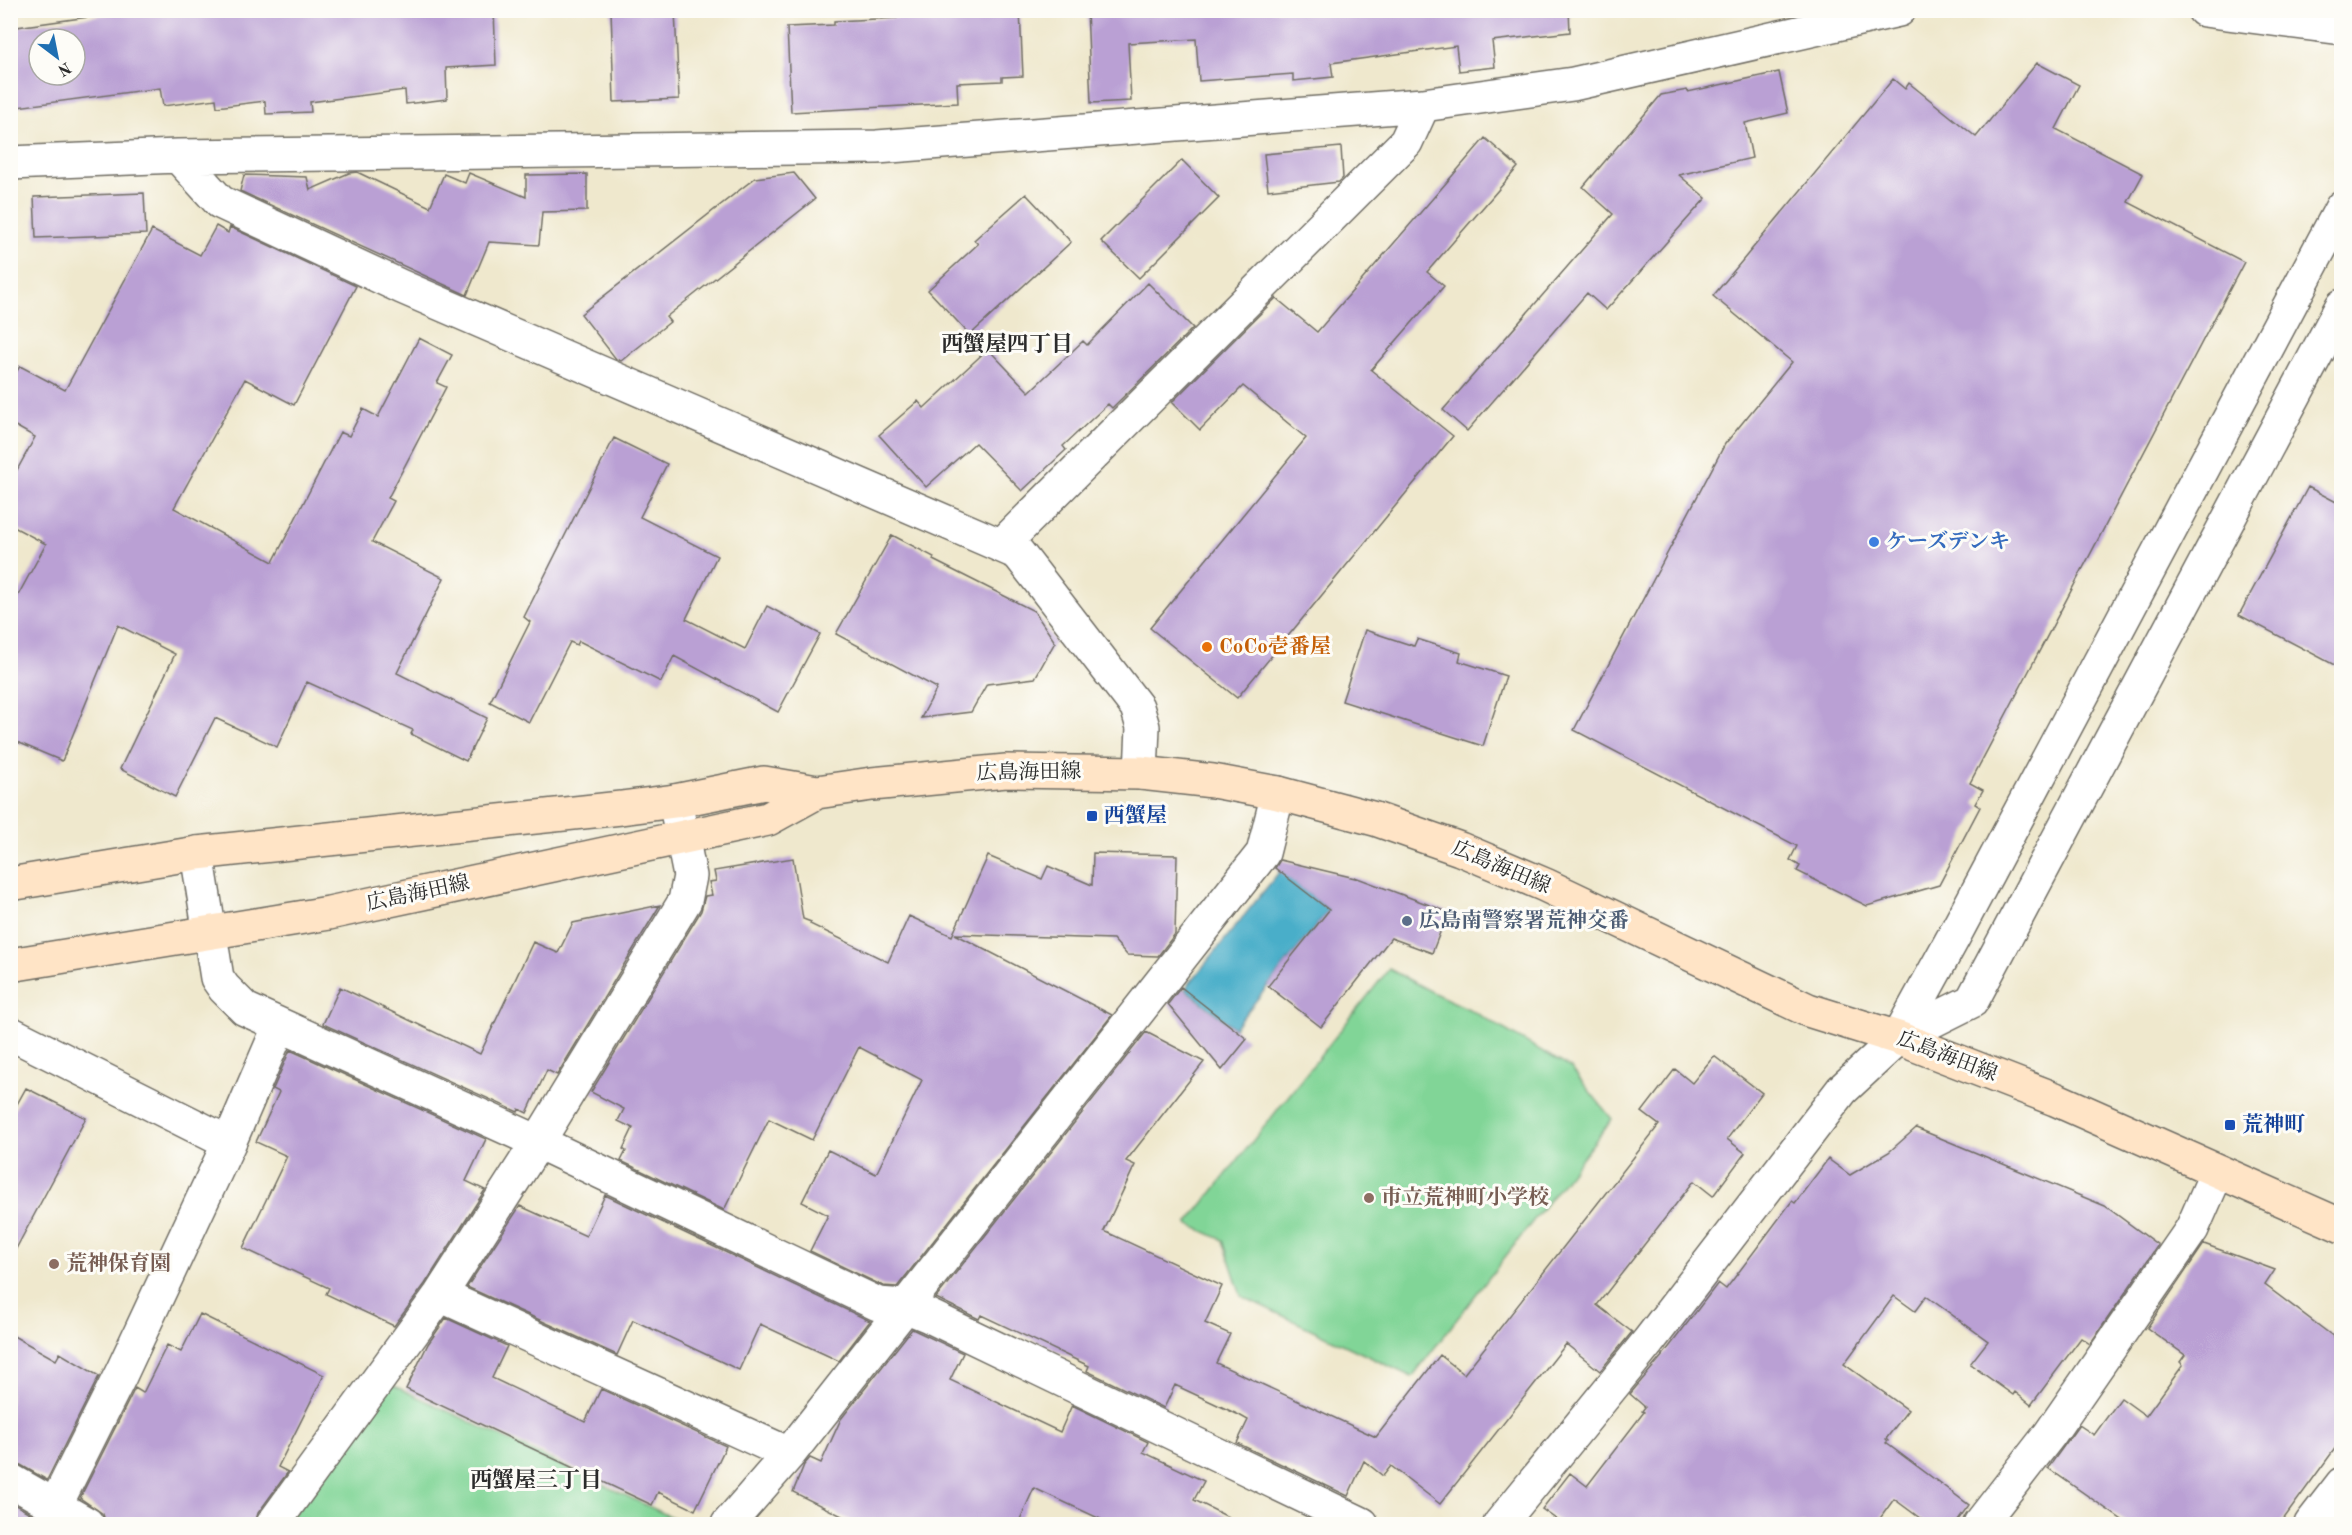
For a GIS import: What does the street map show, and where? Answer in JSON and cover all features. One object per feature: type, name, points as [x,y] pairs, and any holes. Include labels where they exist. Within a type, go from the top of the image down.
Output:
[{"type":"main road","name":"広島海田線","points":[[10,884],[197,853],[675,801],[764,783],[818,792],[872,784],[1006,771],[1141,773],[1213,781],[1278,793],[1375,819],[1460,849],[1545,885],[1808,1010],[1898,1038],[2055,1099],[2342,1226]]},
{"type":"main road","name":"広島海田線","points":[[10,964],[329,913],[768,819],[818,792]]},
{"type":"street","points":[[10,163],[178,156],[877,147],[1423,105],[1573,84],[1899,10]]},
{"type":"street","points":[[2204,10],[2342,28]]},
{"type":"street","points":[[1002,545],[1406,142],[1423,105]]},
{"type":"street","points":[[178,156],[220,202],[413,291],[1018,553],[1137,707],[1143,727],[1141,773]]},
{"type":"street","points":[[1898,1038],[2342,207]]},
{"type":"street","points":[[1500,1524],[1648,1342],[1842,1090],[1898,1038],[1972,1001],[2342,306]]},
{"type":"street","points":[[728,1524],[789,1454],[1263,853],[1278,793]]},
{"type":"street","points":[[273,1524],[440,1295],[538,1142],[685,901],[690,876],[675,801]]},
{"type":"street","points":[[197,853],[217,978],[245,1009],[538,1142],[878,1304],[905,1306],[927,1315],[1362,1524]]},
{"type":"street","points":[[55,1506],[121,1374],[229,1143],[280,1025]]},
{"type":"street","points":[[10,1033],[229,1143]]},
{"type":"street","points":[[1980,1524],[2050,1434],[2192,1229],[2217,1172]]},
{"type":"street","points":[[440,1295],[789,1454]]},
{"type":"street","points":[[10,1480],[87,1524]]},
{"type":"street","points":[[2311,1524],[2342,1484]]},
{"type":"green space","points":[[1389,969],[1469,1009],[1571,1068],[1612,1119],[1412,1377],[1241,1296],[1223,1240],[1187,1224]]},
{"type":"green space","points":[[388,1383],[686,1524],[286,1524]]},
{"type":"water","points":[[1280,871],[1329,910],[1234,1028],[1185,989]]},
{"type":"building","points":[[138,10],[494,10],[496,65],[446,68],[447,99],[406,104],[405,90],[310,102],[311,112],[266,114],[265,101],[217,107],[216,99],[163,106],[160,88],[10,108],[10,28]]},
{"type":"building","points":[[611,10],[675,10],[679,99],[614,102]]},
{"type":"building","points":[[1020,10],[1023,76],[1002,77],[1002,81],[957,83],[958,103],[791,112],[787,27],[834,25],[834,21],[897,18],[897,13]]},
{"type":"building","points":[[1087,10],[1569,10],[1570,32],[1492,41],[1495,67],[1459,71],[1456,46],[1331,63],[1333,77],[1293,81],[1293,74],[1199,81],[1196,39],[1128,43],[1131,101],[1091,103]]},
{"type":"building","points":[[2037,63],[2079,85],[2056,129],[2143,174],[2128,202],[2244,262],[1970,783],[1983,790],[1975,804],[1980,807],[1939,885],[1867,906],[1797,871],[1800,866],[1790,860],[1797,846],[1574,730],[1725,444],[1792,362],[1713,296],[1893,79],[1905,89],[1909,83],[1976,137]]},
{"type":"building","points":[[1779,72],[1788,113],[1745,123],[1752,158],[1679,175],[1706,198],[1606,310],[1587,293],[1467,431],[1443,410],[1613,214],[1583,187],[1661,95],[1687,90],[1688,92]]},
{"type":"building","points":[[1485,138],[1518,167],[1427,272],[1444,286],[1371,370],[1453,436],[1237,698],[1150,628],[1306,438],[1243,386],[1200,430],[1172,402],[1276,298],[1317,332]]},
{"type":"building","points":[[1341,147],[1343,178],[1339,182],[1268,190],[1264,154]]},
{"type":"building","points":[[1182,160],[1219,198],[1139,278],[1101,241]]},
{"type":"building","points":[[357,172],[430,207],[444,174],[465,183],[469,173],[526,197],[526,175],[587,174],[587,211],[542,212],[539,245],[489,242],[467,295],[240,191],[244,175],[307,177],[310,190],[349,173]]},
{"type":"building","points":[[794,173],[815,199],[666,317],[670,322],[621,361],[616,359],[581,314],[755,178]]},
{"type":"building","points":[[144,193],[146,234],[36,238],[34,197]]},
{"type":"building","points":[[1026,194],[1071,242],[970,335],[928,290],[978,244],[974,240]]},
{"type":"building","points":[[216,226],[228,233],[230,227],[356,286],[294,405],[245,379],[174,508],[273,562],[340,432],[349,436],[363,409],[378,417],[419,338],[452,355],[437,383],[446,387],[388,498],[394,501],[372,542],[444,578],[397,673],[487,718],[466,761],[411,734],[413,730],[307,682],[277,747],[215,718],[175,797],[120,769],[175,654],[118,625],[62,761],[10,739],[10,610],[46,544],[10,525],[10,483],[35,437],[10,423],[10,383],[20,366],[65,390],[152,230],[200,255]]},
{"type":"building","points":[[1148,283],[1193,328],[1112,408],[1108,404],[1063,446],[1066,450],[1022,491],[975,443],[926,487],[879,435],[918,401],[924,408],[988,349],[1029,392],[1083,341],[1087,345]]},
{"type":"building","points":[[614,438],[667,464],[640,517],[717,556],[686,619],[745,649],[767,606],[820,634],[778,712],[674,656],[661,682],[579,641],[577,645],[570,642],[529,722],[490,702],[530,622],[524,617]]},
{"type":"building","points":[[2308,487],[2342,505],[2342,669],[2239,615]]},
{"type":"building","points":[[892,535],[934,557],[933,560],[1034,611],[1055,642],[1035,678],[987,684],[971,712],[921,718],[937,688],[836,634]]},
{"type":"building","points":[[1365,630],[1414,646],[1417,639],[1461,653],[1459,661],[1506,676],[1483,746],[1342,701]]},
{"type":"building","points":[[1093,853],[1177,855],[1175,934],[1158,956],[1127,955],[1113,939],[955,934],[1112,1015],[897,1287],[883,1286],[810,1251],[828,1215],[802,1202],[828,1150],[876,1174],[922,1080],[859,1047],[812,1140],[769,1119],[724,1210],[621,1161],[626,1151],[623,1149],[633,1128],[618,1121],[624,1109],[591,1092],[701,911],[705,896],[712,895],[709,882],[716,881],[714,871],[793,858],[803,919],[888,962],[909,916],[952,936],[988,856],[1042,879],[1048,866],[1092,885]]},
{"type":"building","points":[[1280,860],[1355,877],[1448,912],[1432,953],[1391,938],[1321,1027],[1268,986],[1329,910],[1275,868]]},
{"type":"building","points":[[660,905],[557,1075],[547,1070],[527,1113],[519,1109],[518,1112],[323,1024],[340,987],[480,1054],[533,942],[558,953],[573,923]]},
{"type":"building","points":[[1181,987],[1247,1039],[1222,1070],[1168,1004]]},
{"type":"building","points":[[1146,1032],[1204,1062],[1126,1161],[1135,1165],[1104,1231],[1222,1286],[1205,1323],[1230,1334],[1216,1363],[1376,1437],[1440,1355],[1464,1374],[1659,1125],[1642,1112],[1675,1069],[1692,1083],[1714,1056],[1762,1093],[1727,1139],[1745,1153],[1713,1196],[1694,1181],[1597,1305],[1632,1332],[1600,1371],[1566,1344],[1440,1504],[1391,1466],[1383,1476],[1364,1461],[1348,1496],[1237,1443],[1248,1420],[1239,1415],[1175,1385],[1164,1408],[1087,1371],[1089,1366],[981,1315],[979,1319],[936,1298]]},
{"type":"building","points":[[290,1050],[486,1139],[466,1181],[485,1190],[425,1284],[394,1326],[326,1294],[329,1288],[243,1248],[287,1156],[256,1142],[279,1092],[273,1089]]},
{"type":"building","points":[[26,1088],[86,1118],[10,1260],[10,1117]]},
{"type":"building","points":[[1916,1128],[2105,1206],[2158,1245],[2090,1344],[2081,1338],[2031,1405],[2015,1392],[2013,1395],[1970,1364],[1988,1341],[1926,1296],[1915,1311],[1894,1296],[1844,1364],[1908,1410],[1886,1439],[1888,1441],[1886,1443],[1969,1505],[1955,1524],[1928,1524],[1894,1499],[1876,1524],[1563,1524],[1542,1509],[1570,1473],[1587,1486],[1644,1412],[1642,1411],[1645,1407],[1630,1394],[1718,1283],[1726,1289],[1792,1201],[1795,1203],[1828,1159],[1850,1175],[1889,1152]]},
{"type":"building","points":[[605,1195],[870,1321],[839,1361],[760,1324],[739,1370],[633,1320],[617,1355],[467,1287],[520,1206],[586,1236]]},
{"type":"building","points":[[2204,1244],[2275,1270],[2265,1285],[2342,1343],[2342,1439],[2280,1524],[2128,1524],[2048,1468],[2079,1425],[2094,1435],[2121,1398],[2146,1416],[2183,1365],[2180,1362],[2185,1355],[2147,1328]]},
{"type":"building","points":[[200,1314],[324,1375],[278,1467],[288,1472],[258,1513],[255,1524],[106,1524],[103,1514],[80,1498],[135,1388],[143,1393],[167,1345],[181,1352]]},
{"type":"building","points":[[446,1318],[507,1346],[492,1378],[585,1422],[601,1389],[726,1446],[695,1510],[658,1492],[652,1505],[406,1389],[428,1344]]},
{"type":"building","points":[[912,1329],[963,1353],[950,1380],[1060,1432],[1072,1405],[1148,1442],[1143,1452],[1204,1481],[1194,1500],[1242,1524],[1111,1524],[1034,1488],[1018,1524],[858,1524],[793,1492],[804,1465],[810,1458],[821,1463],[841,1419]]},
{"type":"building","points":[[10,1334],[56,1360],[60,1353],[99,1376],[47,1480],[10,1461]]},
{"type":"building","points":[[10,1502],[46,1522],[50,1524],[10,1524]]},
{"type":"place","name":"ケーズデンキ","points":[[1874,542]]},
{"type":"place","name":"CoCo壱番屋","points":[[1207,647]]},
{"type":"place","name":"西蟹屋","points":[[1092,816]]},
{"type":"place","name":"広島南警察署荒神交番","points":[[1407,921]]},
{"type":"place","name":"荒神町","points":[[2230,1125]]},
{"type":"place","name":"市立荒神町小学校","points":[[1369,1198]]},
{"type":"place","name":"荒神保育園","points":[[54,1264]]},
{"type":"district","name":"西蟹屋四丁目","points":[[1007,345]]},
{"type":"district","name":"西蟹屋三丁目","points":[[536,1481]]}]
